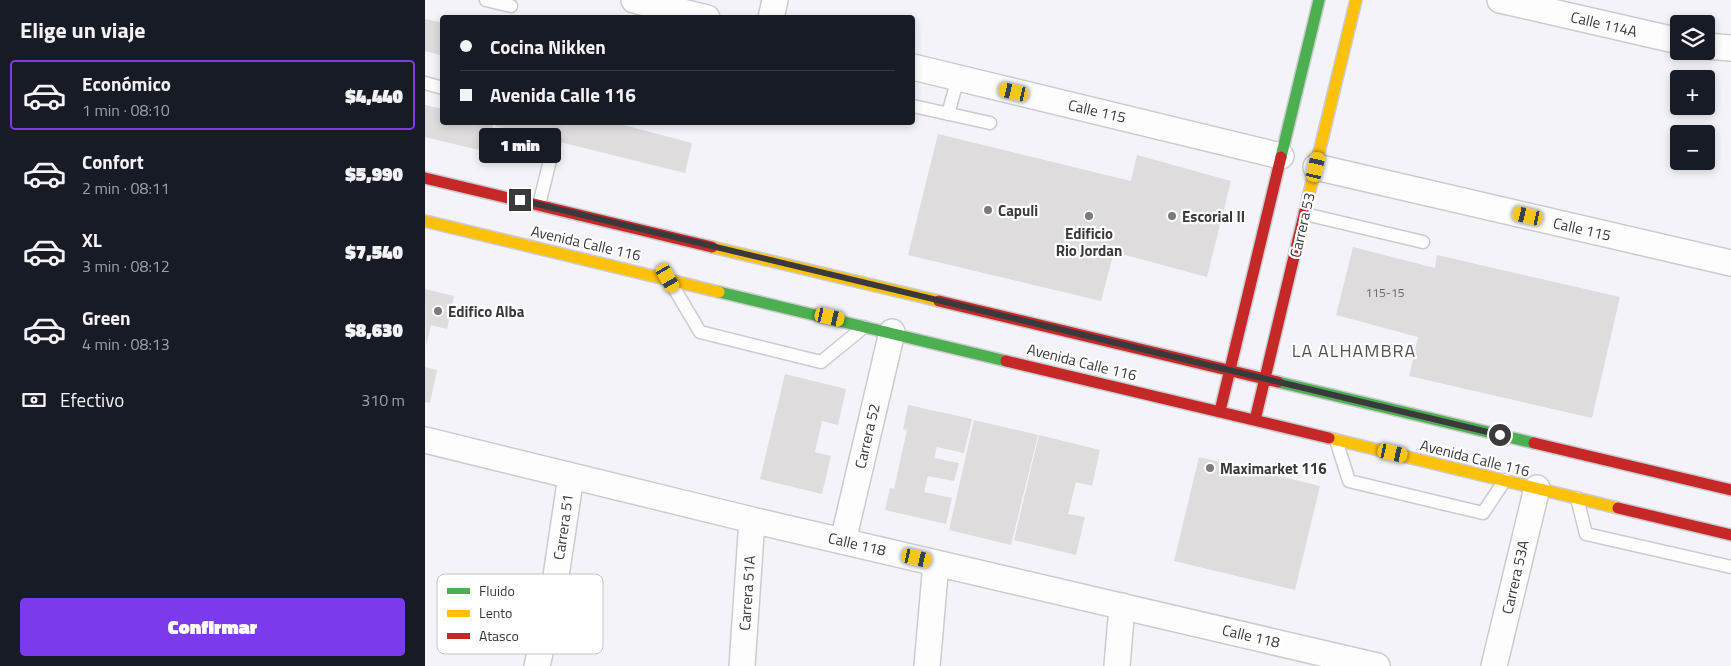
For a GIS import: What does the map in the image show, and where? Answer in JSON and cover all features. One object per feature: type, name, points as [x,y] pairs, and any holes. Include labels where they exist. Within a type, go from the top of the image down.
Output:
[{"type":"main road","points":[[1220,411],[1319,0]]},
{"type":"main road","name":"Carrera 53","points":[[1255,420],[1356,0]]},
{"type":"main road","name":"Avenida Calle 116","points":[[425,178],[1731,490]]},
{"type":"main road","name":"Avenida Calle 116","points":[[425,220],[1731,535]]},
{"type":"street","points":[[634,0],[695,15]]},
{"type":"street","points":[[772,15],[775,0]]},
{"type":"street","name":"Calle 114A","points":[[1500,0],[1670,39]]},
{"type":"street","points":[[1715,47],[1731,48]]},
{"type":"street","name":"Calle 115","points":[[915,67],[1281,156]]},
{"type":"street","name":"Calle 115","points":[[1316,167],[1731,263]]},
{"type":"street","name":"Carrera 52","points":[[843,541],[892,332]]},
{"type":"street","name":"Calle 118","points":[[425,440],[752,520],[1122,606],[1293,656],[1377,666]]},
{"type":"street","name":"Carrera 51","points":[[556,574],[571,476]]},
{"type":"street","name":"Carrera 53A","points":[[1494,666],[1537,488]]},
{"type":"street","name":"Carrera 51A","points":[[742,666],[752,520]]},
{"type":"street","points":[[927,666],[936,563]]},
{"type":"street","points":[[1117,666],[1122,606]]},
{"type":"lane","points":[[486,0],[511,6]]},
{"type":"lane","points":[[947,114],[958,78]]},
{"type":"lane","points":[[425,83],[440,87]]},
{"type":"lane","points":[[915,106],[990,123]]},
{"type":"lane","points":[[539,205],[555,140]]},
{"type":"lane","points":[[1305,214],[1423,242]]},
{"type":"lane","points":[[668,278],[700,332],[821,362],[866,326]]},
{"type":"lane","points":[[1336,440],[1349,482],[1483,513],[1505,480]]},
{"type":"lane","points":[[1577,498],[1586,534],[1731,567]]},
{"type":"building","points":[[425,19],[440,22],[440,55],[425,51]]},
{"type":"building","points":[[425,105],[440,108],[440,125],[493,125],[487,152],[425,137]]},
{"type":"building","points":[[623,125],[692,143],[685,173],[496,126]]},
{"type":"building","points":[[938,134],[1131,181],[1137,155],[1231,181],[1207,277],[1114,252],[1101,301],[908,255]]},
{"type":"building","points":[[1353,247],[1435,268],[1437,255],[1620,297],[1592,418],[1409,376],[1418,337],[1336,315]]},
{"type":"building","name":"Edifico Alba","points":[[425,289],[454,296],[447,329],[431,325],[426,346]]},
{"type":"building","points":[[425,367],[437,370],[430,403],[425,402]]},
{"type":"building","points":[[785,374],[846,389],[838,425],[822,421],[815,452],[831,456],[822,494],[760,479]]},
{"type":"building","points":[[908,405],[972,419],[964,453],[937,447],[934,458],[959,463],[954,481],[928,476],[924,492],[952,498],[946,524],[885,510],[890,488],[894,489],[907,430],[903,429]]},
{"type":"building","points":[[974,420],[1038,435],[1011,545],[949,530]]},
{"type":"building","points":[[1039,435],[1100,450],[1092,486],[1076,482],[1068,514],[1085,517],[1076,555],[1014,540]]},
{"type":"building","points":[[1199,457],[1320,486],[1295,590],[1174,561]]},
{"type":"traffic: fast","points":[[1281,157],[1319,0]]},
{"type":"traffic: fast","points":[[719,292],[1006,361]]},
{"type":"traffic: fast","points":[[1278,382],[1534,443]]},
{"type":"traffic: slow","points":[[1308,198],[1356,0]]},
{"type":"traffic: slow","points":[[425,221],[719,292]]},
{"type":"traffic: slow","points":[[712,247],[939,301]]},
{"type":"traffic: slow","points":[[1329,438],[1618,508]]},
{"type":"traffic: jam","points":[[1220,411],[1281,157]]},
{"type":"traffic: jam","points":[[425,178],[712,247]]},
{"type":"traffic: jam","points":[[1255,420],[1308,198]]},
{"type":"traffic: jam","points":[[939,301],[1278,382]]},
{"type":"traffic: jam","points":[[1006,361],[1329,438]]},
{"type":"traffic: jam","points":[[1534,443],[1731,490]]},
{"type":"traffic: jam","points":[[1618,508],[1731,535]]},
{"type":"place","name":"Capuli","points":[[988,210]]},
{"type":"place","name":"Edificio Rio Jordan","points":[[1089,216]]},
{"type":"place","name":"Escorial II","points":[[1172,216]]},
{"type":"place","name":"Edifico Alba","points":[[438,311]]},
{"type":"place","name":"Maximarket 116","points":[[1210,468]]},
{"type":"district","name":"LA ALHAMBRA","points":[[1354,350]]},
{"type":"route","points":[[520,200],[1500,435]]}]
